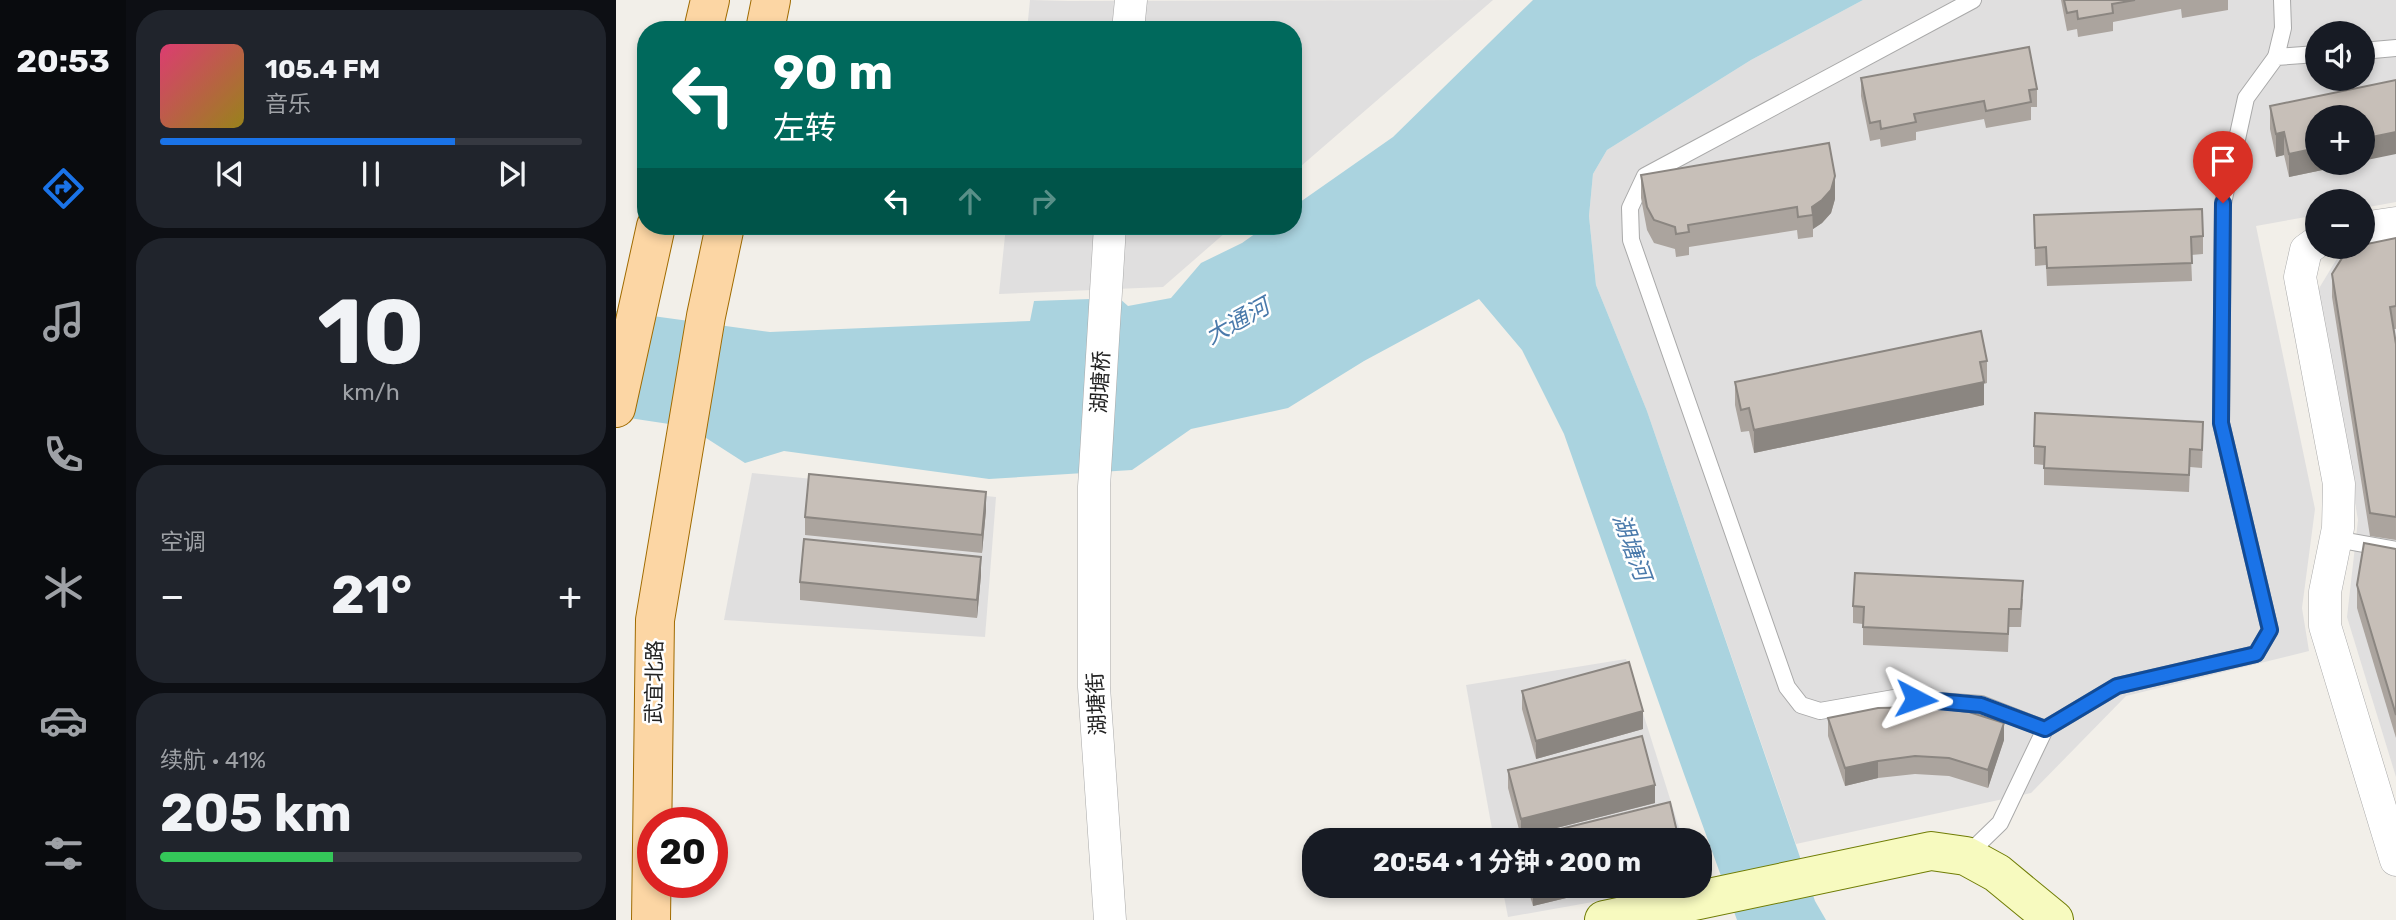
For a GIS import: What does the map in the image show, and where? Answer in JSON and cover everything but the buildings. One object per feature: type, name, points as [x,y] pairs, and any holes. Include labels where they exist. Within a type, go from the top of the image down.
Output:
[{"type":"main road","points":[[705,21],[710,0]]},
{"type":"main road","points":[[767,21],[771,0]]},
{"type":"main road","points":[[616,408],[654,235]]},
{"type":"main road","name":"武宜北路","points":[[651,920],[655,620],[706,316],[723,235]]},
{"type":"street","points":[[1129,21],[1131,0]]},
{"type":"street","points":[[2375,226],[2396,223]]},
{"type":"street","name":"湖塘桥","points":[[1094,487],[1109,235]]},
{"type":"street","points":[[2305,254],[2300,277],[2339,484],[2336,539],[2325,592],[2325,626],[2396,860]]},
{"type":"street","name":"湖塘街","points":[[1094,487],[1094,687],[1110,920]]},
{"type":"street","points":[[1604,920],[1931,851],[1966,856],[1997,873],[2054,920]]},
{"type":"lane","points":[[1973,0],[1645,176],[1630,208],[1630,240],[1787,687],[1801,705],[1820,711],[1894,698],[1981,705],[2045,729]]},
{"type":"lane","points":[[1966,856],[2000,823],[2045,729],[2117,686],[2256,654],[2270,630],[2221,423],[2223,203],[2246,98],[2276,57],[2283,28],[2282,0]]},
{"type":"lane","points":[[2375,50],[2396,48]]},
{"type":"lane","points":[[2276,57],[2305,55]]},
{"type":"lane","points":[[2336,539],[2396,550]]},
{"type":"shaded area","points":[[1030,0],[1493,0],[1302,165],[1302,21],[1028,21]]},
{"type":"shaded area","points":[[1863,0],[2396,0],[2396,202],[2375,206],[2375,189],[2305,189],[2305,217],[2256,226],[2315,509],[2302,608],[2309,651],[2126,696],[2031,793],[1796,844],[1647,411],[1596,285],[1589,216],[1593,174],[1607,150],[1751,60]]},
{"type":"shaded area","points":[[1005,235],[1223,235],[1163,287],[999,294]]},
{"type":"shaded area","points":[[2396,242],[2396,777],[2347,617],[2358,520],[2318,290],[2337,259],[2375,259],[2375,246]]},
{"type":"shaded area","points":[[752,473],[996,497],[985,637],[724,620]]},
{"type":"shaded area","points":[[1626,659],[1679,828],[1492,828],[1466,685]]},
{"type":"shaded area","points":[[1504,898],[1615,898],[1508,917]]},
{"type":"water","points":[[1533,0],[1863,0],[1751,60],[1607,150],[1593,174],[1589,216],[1596,285],[1647,411],[1815,901],[1826,920],[1737,920],[1712,851],[1712,828],[1704,828],[1564,434],[1522,350],[1479,299],[1364,361],[1288,408],[1191,429],[1132,470],[989,479],[784,451],[745,463],[689,427],[616,416],[616,311],[770,332],[1030,321],[1034,301],[1119,298],[1128,306],[1171,298],[1201,263],[1253,235],[1302,235],[1302,201],[1393,137]]},
{"type":"route","points":[[1916,699],[1981,705],[2045,729],[2117,686],[2256,654],[2270,630],[2221,423],[2223,203]]},
{"type":"water label","name":"大通河","points":[[1237,321]]},
{"type":"water label","name":"湖塘河","points":[[1632,547]]}]
